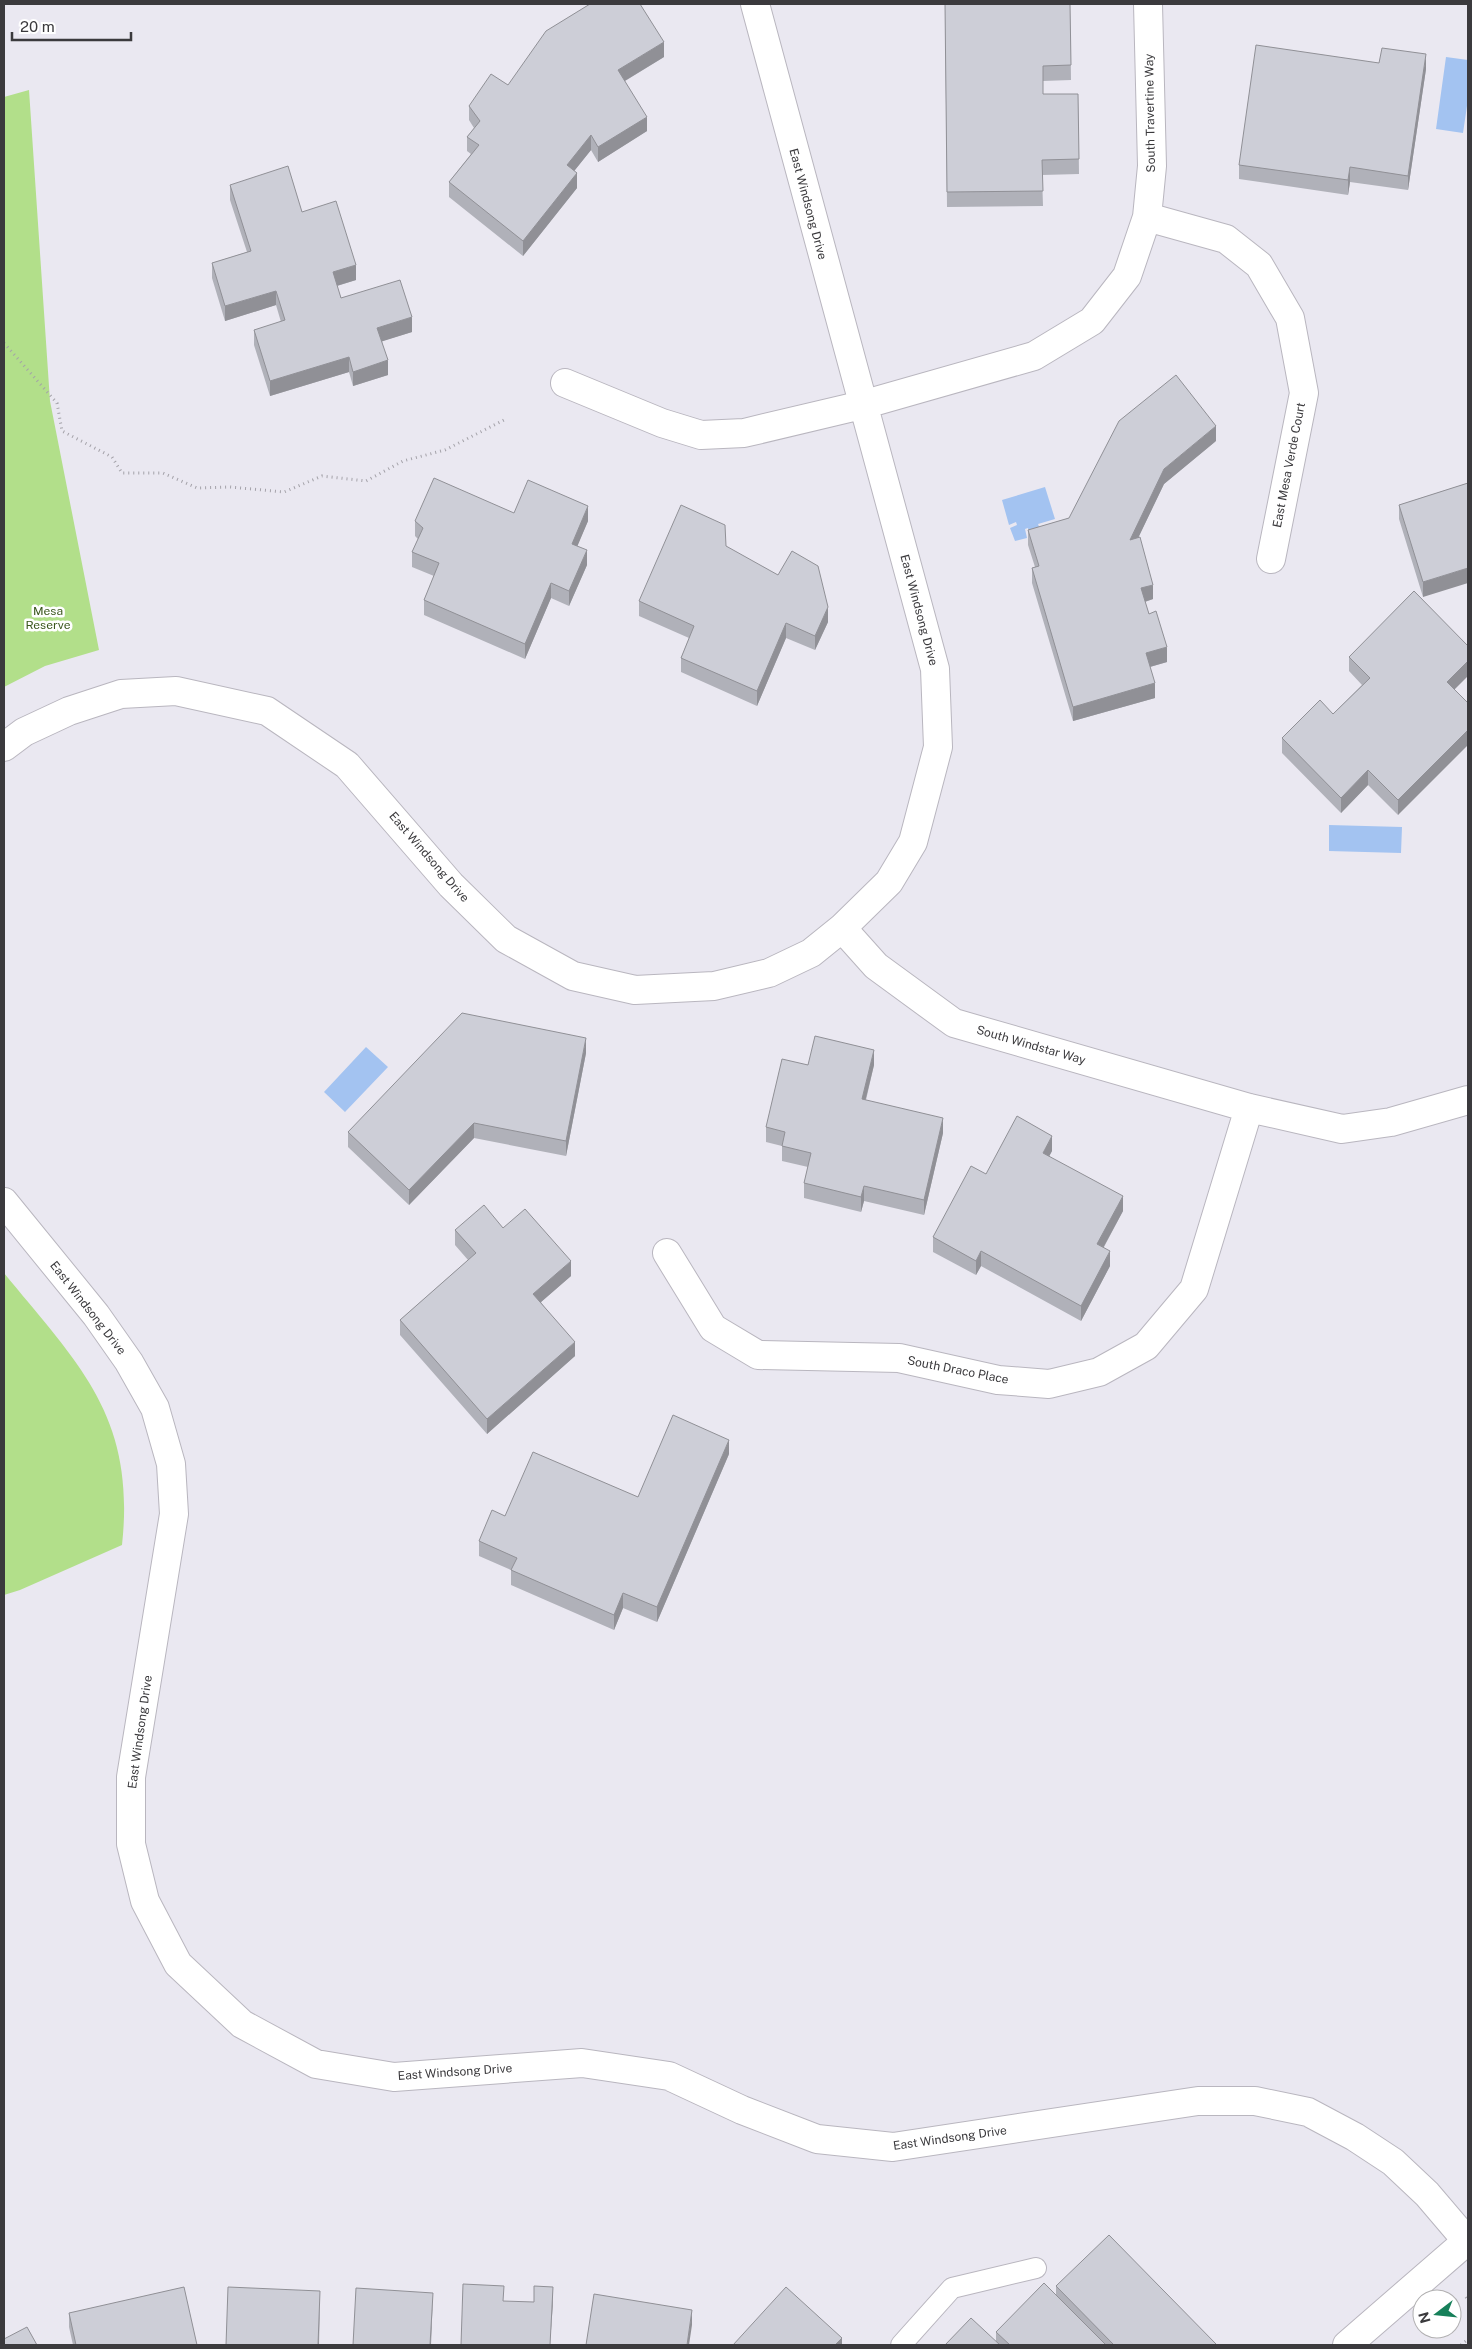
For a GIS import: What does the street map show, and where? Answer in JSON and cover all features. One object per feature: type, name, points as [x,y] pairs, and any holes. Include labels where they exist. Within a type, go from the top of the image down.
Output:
[{"type":"street","name":"East Windsong Drive","points":[[4,746],[24,732],[68,711],[121,694],[176,691],[267,711],[347,765],[451,885],[506,939],[573,976],[635,990],[714,986],[769,973],[811,953],[842,928],[889,882],[913,842],[938,747],[935,670],[755,4]]},
{"type":"street","name":"South Travertine Way","points":[[862,405],[1034,356],[1092,321],[1127,276],[1147,217],[1152,166],[1148,4]]},
{"type":"street","name":"East Mesa Verde Court","points":[[1147,217],[1226,239],[1259,265],[1290,318],[1304,393],[1271,559]]},
{"type":"street","points":[[564,383],[662,423],[702,435],[744,433],[862,405]]},
{"type":"street","name":"South Windstar Way","points":[[842,928],[876,966],[954,1022],[1249,1108],[1342,1129],[1392,1122],[1468,1100]]},
{"type":"street","name":"South Draco Place","points":[[667,1253],[713,1328],[758,1355],[899,1358],[998,1380],[1049,1384],[1100,1372],[1146,1346],[1194,1290],[1249,1108]]},
{"type":"street","name":"East Windsong Drive","points":[[4,1202],[96,1314],[129,1362],[155,1408],[171,1464],[174,1514],[131,1777],[131,1844],[144,1901],[178,1964],[242,2024],[316,2064],[394,2077],[582,2063],[668,2076],[742,2110],[817,2139],[893,2147],[1198,2101],[1255,2101],[1308,2112],[1355,2137],[1393,2162],[1428,2194],[1468,2241]]},
{"type":"street","points":[[1347,2345],[1468,2241]]},
{"type":"lane","points":[[901,2345],[952,2288],[1036,2268]]},
{"type":"path","points":[[4,342],[56,403],[62,431],[112,457],[122,473],[163,473],[197,488],[230,487],[284,492],[322,476],[366,481],[403,461],[445,450],[504,420]]},
{"type":"path","points":[[1461,2345],[1468,2339]]},
{"type":"green space","name":"Mesa Reserve","points":[[29,90],[50,401],[99,650],[45,666],[4,687],[4,97]]},
{"type":"green space","points":[[4,1273],[78,1365],[96,1395],[111,1427],[120,1461],[124,1500],[122,1545],[20,1590],[4,1595]]},
{"type":"water","points":[[1446,57],[1468,60],[1468,99],[1463,133],[1436,129]]},
{"type":"water","points":[[1045,487],[1055,519],[1038,524],[1040,529],[1029,532],[1028,528],[1025,529],[1027,538],[1015,541],[1010,528],[1017,525],[1016,522],[1009,525],[1002,500]]},
{"type":"water","points":[[1329,825],[1402,827],[1401,853],[1329,851]]},
{"type":"water","points":[[366,1047],[388,1067],[345,1112],[324,1092]]},
{"type":"building","points":[[590,4],[640,4],[664,42],[618,70],[647,117],[598,147],[591,135],[567,165],[577,173],[523,241],[449,182],[479,145],[467,137],[480,121],[469,106],[491,74],[508,85],[546,31]]},
{"type":"building","points":[[945,4],[1070,4],[1071,65],[1043,66],[1043,94],[1078,94],[1079,159],[1042,160],[1043,191],[947,192]]},
{"type":"building","points":[[1256,45],[1379,63],[1382,48],[1426,54],[1408,176],[1350,167],[1348,180],[1239,165]]},
{"type":"building","points":[[288,166],[302,212],[336,201],[356,265],[333,272],[341,298],[400,280],[412,317],[377,328],[388,360],[353,372],[349,357],[270,381],[254,330],[285,320],[276,291],[225,306],[212,263],[251,251],[230,185]]},
{"type":"building","points":[[1176,375],[1216,426],[1164,469],[1130,540],[1140,537],[1153,585],[1141,588],[1149,614],[1156,611],[1167,647],[1146,653],[1155,683],[1073,707],[1032,568],[1039,566],[1028,530],[1069,518],[1119,421]]},
{"type":"building","points":[[434,478],[514,513],[528,480],[588,506],[572,544],[587,550],[569,591],[551,583],[525,644],[424,600],[439,563],[412,552],[423,528],[415,521]]},
{"type":"building","points":[[1468,483],[1468,568],[1423,582],[1399,505]]},
{"type":"building","points":[[681,505],[725,525],[726,546],[778,575],[792,551],[818,566],[828,607],[815,636],[786,623],[757,691],[681,658],[694,626],[639,601]]},
{"type":"building","points":[[1414,591],[1468,646],[1468,661],[1447,682],[1468,703],[1468,730],[1398,800],[1368,770],[1341,798],[1282,738],[1320,700],[1333,714],[1370,678],[1349,657]]},
{"type":"building","points":[[462,1013],[586,1038],[566,1141],[474,1123],[409,1190],[348,1132]]},
{"type":"building","points":[[815,1036],[874,1050],[862,1099],[943,1118],[924,1200],[864,1186],[861,1197],[804,1183],[811,1153],[782,1146],[785,1132],[766,1127],[782,1059],[808,1065]]},
{"type":"building","points":[[1017,1116],[1052,1136],[1043,1153],[1123,1196],[1097,1244],[1110,1251],[1081,1306],[981,1251],[976,1261],[933,1237],[971,1166],[986,1174]]},
{"type":"building","points":[[484,1205],[503,1228],[525,1209],[571,1261],[533,1294],[575,1342],[487,1419],[400,1320],[476,1253],[455,1230]]},
{"type":"building","points":[[673,1415],[729,1440],[657,1607],[623,1593],[614,1615],[511,1570],[517,1558],[479,1541],[492,1510],[505,1516],[533,1452],[638,1497]]},
{"type":"building","points":[[1109,2235],[1217,2345],[1114,2345],[1056,2286]]},
{"type":"building","points":[[1044,2283],[1106,2345],[1010,2345],[996,2332]]},
{"type":"building","points":[[463,2284],[504,2286],[503,2301],[534,2302],[534,2286],[553,2287],[550,2345],[461,2345]]},
{"type":"building","points":[[184,2287],[197,2345],[76,2345],[69,2313]]},
{"type":"building","points":[[228,2287],[320,2291],[318,2345],[226,2345]]},
{"type":"building","points":[[786,2287],[842,2338],[835,2345],[733,2345]]},
{"type":"building","points":[[356,2288],[433,2293],[430,2345],[353,2345]]},
{"type":"building","points":[[594,2294],[692,2310],[687,2345],[586,2345]]},
{"type":"building","points":[[971,2318],[1000,2345],[945,2345]]},
{"type":"building","points":[[27,2327],[37,2345],[4,2345],[4,2339]]}]
